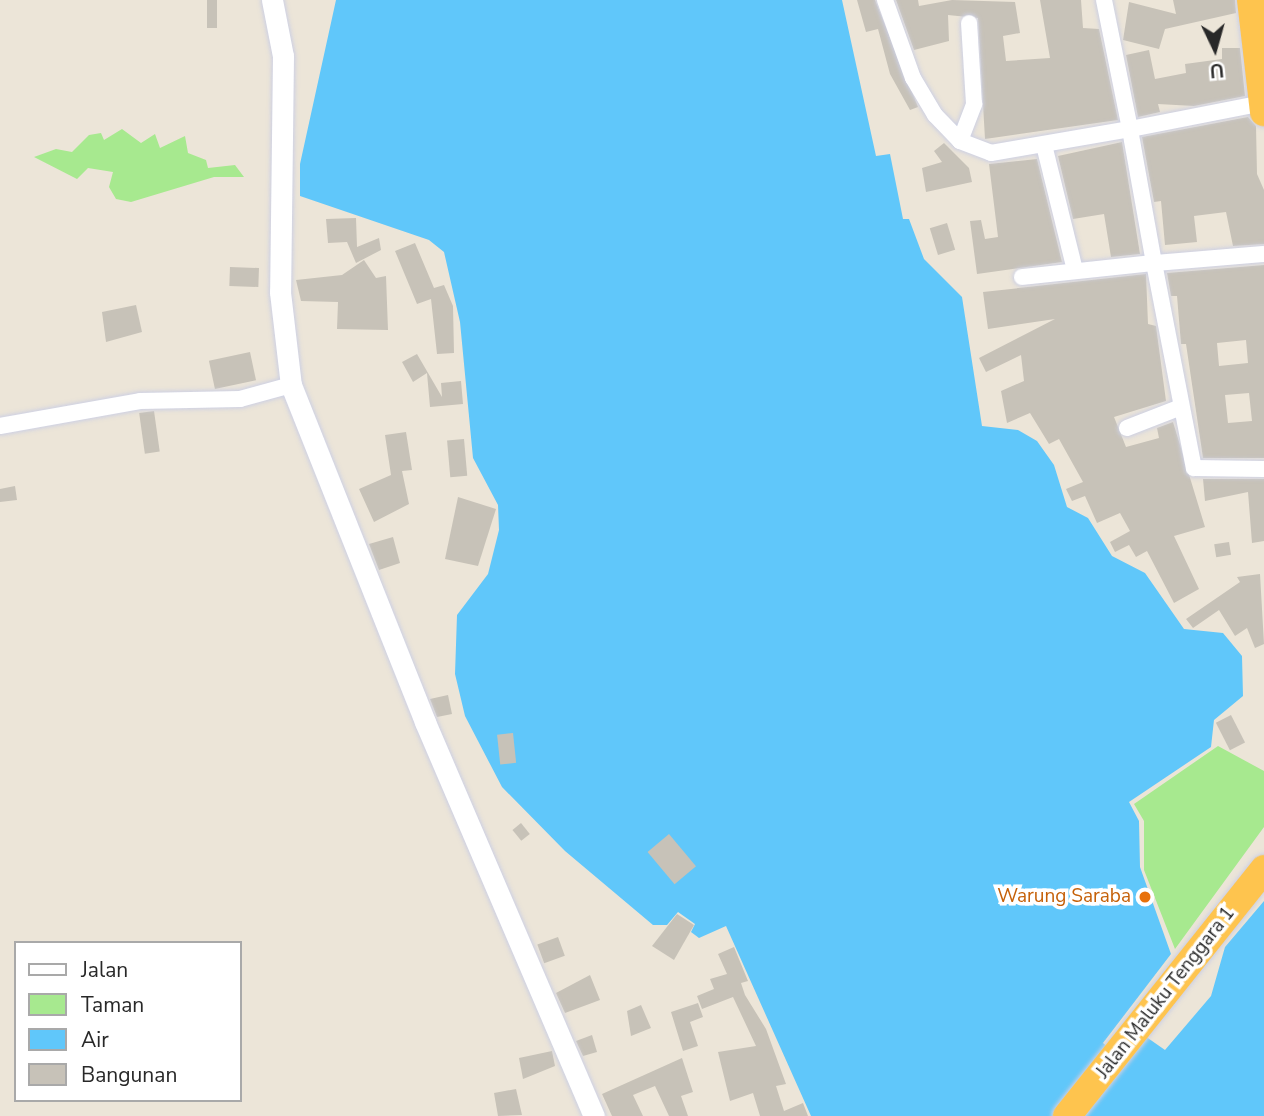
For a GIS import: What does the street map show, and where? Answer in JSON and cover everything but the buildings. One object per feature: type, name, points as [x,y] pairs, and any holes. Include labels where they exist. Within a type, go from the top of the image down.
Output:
[{"type":"highway","points":[[1251,0],[1263,108]]},
{"type":"highway","name":"Jalan Maluku Tenggara 1","points":[[1067,1116],[1142,1028],[1264,869]]},
{"type":"street","points":[[272,0],[283,57],[280,292],[291,385],[468,827],[594,1116]]},
{"type":"street","points":[[885,0],[919,89],[960,141],[991,153],[1263,108]]},
{"type":"street","points":[[1104,0],[1181,407],[1197,471],[1264,469]]},
{"type":"street","points":[[960,141],[974,104],[969,23]]},
{"type":"street","points":[[1044,145],[1075,270]]},
{"type":"street","points":[[1022,277],[1264,254]]},
{"type":"street","points":[[0,426],[140,401],[240,400],[291,385]]},
{"type":"street","points":[[1127,428],[1181,407]]},
{"type":"green space","points":[[122,129],[141,143],[155,134],[160,148],[185,136],[188,153],[206,160],[208,168],[235,165],[244,177],[214,177],[131,202],[116,199],[109,187],[113,172],[88,168],[77,179],[34,157],[56,149],[72,152],[89,135],[101,133],[104,140]]},
{"type":"green space","points":[[1218,746],[1264,771],[1264,827],[1175,949],[1144,870],[1144,821],[1134,804]]},
{"type":"water","points":[[336,0],[842,0],[876,156],[890,154],[903,219],[909,219],[924,259],[962,297],[982,426],[1018,430],[1037,441],[1054,465],[1067,507],[1088,518],[1112,556],[1145,573],[1184,629],[1223,633],[1242,656],[1243,696],[1214,720],[1211,747],[1129,802],[1139,821],[1140,867],[1171,954],[1103,1043],[1110,1049],[1132,1027],[1165,1050],[1211,996],[1225,947],[1264,901],[1264,1116],[811,1116],[726,926],[699,938],[691,932],[695,924],[678,912],[667,925],[653,925],[565,851],[502,787],[465,716],[455,674],[457,615],[488,574],[499,530],[498,505],[473,458],[460,322],[444,252],[429,240],[300,196],[300,164]]},
{"type":"place","name":"Warung Saraba","points":[[1145,897]]}]
